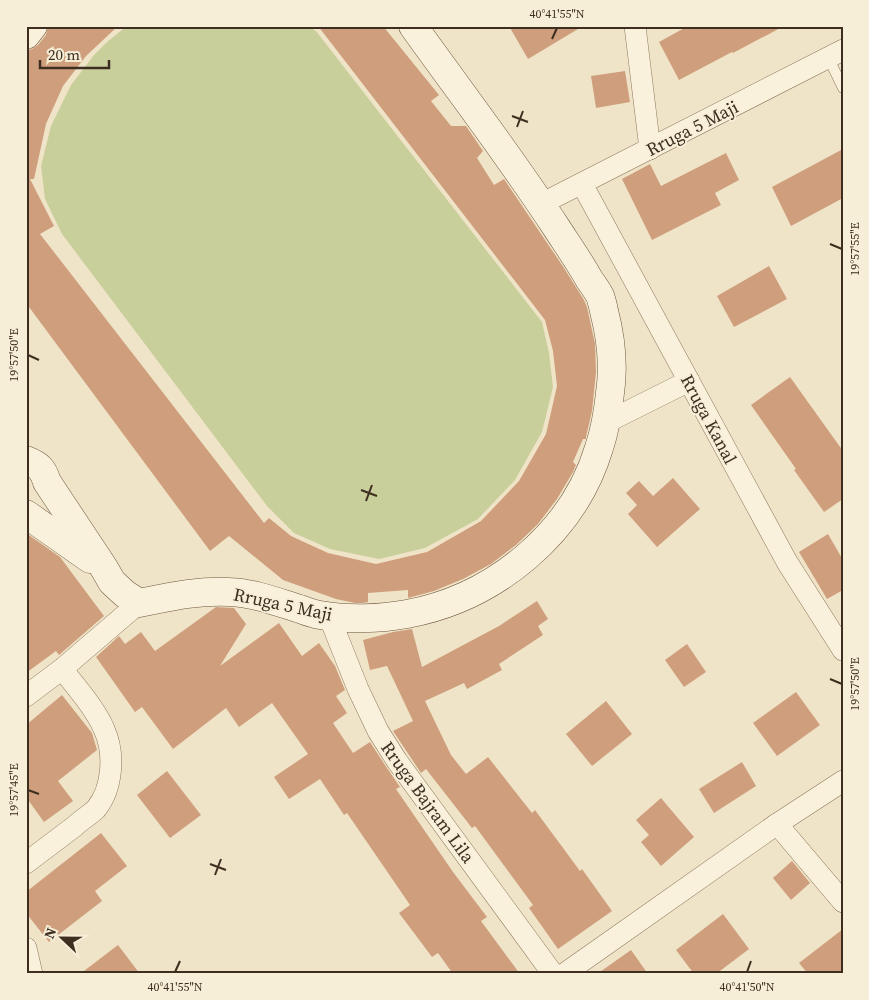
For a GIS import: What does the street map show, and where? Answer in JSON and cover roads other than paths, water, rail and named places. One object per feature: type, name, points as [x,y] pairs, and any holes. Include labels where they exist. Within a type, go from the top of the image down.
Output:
[{"type":"street","points":[[26,35],[33,26]]},
{"type":"street","name":"Rruga 5 Maji","points":[[139,604],[173,596],[231,592],[255,595],[319,615],[347,618],[379,618],[405,615],[435,608],[462,598],[510,571],[542,543],[562,519],[588,477],[606,422],[611,384],[612,363],[608,328],[601,298],[541,204],[413,26]]},
{"type":"street","points":[[635,26],[650,149]]},
{"type":"street","name":"Rruga 5 Maji","points":[[541,204],[835,54]]},
{"type":"street","name":"Rruga Kanal","points":[[582,184],[787,562],[843,650]]},
{"type":"street","points":[[606,422],[689,381]]},
{"type":"street","points":[[26,508],[30,508],[39,502],[45,493],[34,465]]},
{"type":"street","points":[[26,696],[62,669],[139,604],[112,582],[34,465]]},
{"type":"street","points":[[26,514],[104,568]]},
{"type":"street","name":"Rruga Bajram Lila","points":[[328,616],[358,689],[378,731],[397,762],[553,974]]},
{"type":"street","points":[[26,863],[94,810],[104,797],[108,783],[111,765],[110,746],[104,729],[90,705],[62,669]]},
{"type":"street","points":[[564,974],[777,824],[843,781]]},
{"type":"street","points":[[777,824],[843,902]]},
{"type":"street","points":[[26,948],[32,974]]},
{"type":"lane","points":[[835,54],[843,88]]}]
